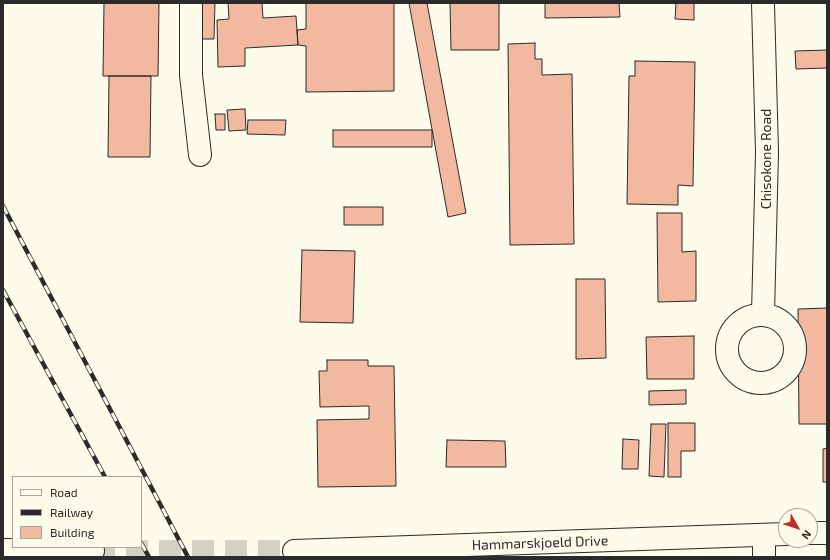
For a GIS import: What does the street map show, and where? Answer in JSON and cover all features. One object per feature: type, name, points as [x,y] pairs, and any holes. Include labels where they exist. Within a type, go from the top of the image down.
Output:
[{"type":"main road","points":[[191,3],[191,75],[200,155]]},
{"type":"main road","name":"Chisokone Road","points":[[763,314],[767,152],[764,3]]},
{"type":"main road","name":"Hammarskjoeld Drive","points":[[294,551],[778,534]]},
{"type":"main road","points":[[764,535],[764,557]]},
{"type":"main road","points":[[3,550],[93,551]]},
{"type":"building","points":[[104,3],[159,3],[158,76],[103,76]]},
{"type":"building","points":[[201,3],[215,3],[214,39],[200,39]]},
{"type":"building","points":[[228,3],[262,3],[263,18],[296,16],[298,45],[245,48],[245,66],[218,67],[217,20],[229,19]]},
{"type":"building","points":[[306,3],[394,3],[394,91],[306,92],[306,46],[298,45],[297,30],[306,29]]},
{"type":"building","points":[[409,3],[427,3],[466,213],[448,217]]},
{"type":"building","points":[[450,3],[499,3],[499,50],[451,50]]},
{"type":"building","points":[[545,3],[619,3],[620,17],[545,18]]},
{"type":"building","points":[[676,3],[694,3],[694,20],[675,19]]},
{"type":"building","points":[[535,43],[535,59],[542,59],[542,75],[572,74],[574,244],[510,245],[508,44]]},
{"type":"building","points":[[827,50],[827,68],[796,69],[795,51]]},
{"type":"building","points":[[635,61],[695,62],[693,186],[678,185],[678,205],[627,204],[629,76],[635,76]]},
{"type":"building","points":[[109,76],[151,76],[150,157],[108,157]]},
{"type":"building","points":[[245,109],[246,130],[229,131],[227,110]]},
{"type":"building","points":[[215,114],[225,114],[225,130],[216,130]]},
{"type":"building","points":[[248,120],[286,120],[285,135],[247,134]]},
{"type":"building","points":[[333,130],[432,130],[432,147],[333,147]]},
{"type":"building","points":[[344,207],[383,207],[383,225],[344,225]]},
{"type":"building","points":[[657,213],[682,213],[682,252],[696,251],[696,301],[658,302]]},
{"type":"building","points":[[302,250],[355,251],[353,323],[300,322]]},
{"type":"building","points":[[576,279],[605,279],[606,358],[576,359]]},
{"type":"building","points":[[827,308],[827,424],[799,424],[798,309]]},
{"type":"building","points":[[694,336],[694,379],[647,379],[646,337]]},
{"type":"building","points":[[327,360],[368,360],[368,366],[394,366],[396,486],[318,487],[317,420],[369,419],[369,406],[320,407],[319,371],[327,371]]},
{"type":"building","points":[[686,390],[686,404],[649,405],[649,391]]},
{"type":"building","points":[[668,423],[695,423],[695,451],[681,451],[681,477],[668,477]]},
{"type":"building","points":[[651,424],[666,424],[664,477],[649,476]]},
{"type":"building","points":[[623,439],[639,440],[638,469],[622,469]]},
{"type":"building","points":[[447,440],[505,441],[506,467],[446,467]]},
{"type":"building","points":[[827,448],[827,482],[823,482],[823,449]]},
{"type":"tunnel","points":[[93,551],[294,551]]},
{"type":"railway","points":[[3,206],[188,557]]},
{"type":"railway","points":[[3,290],[104,476]]},
{"type":"railway","points":[[142,545],[149,557]]}]
